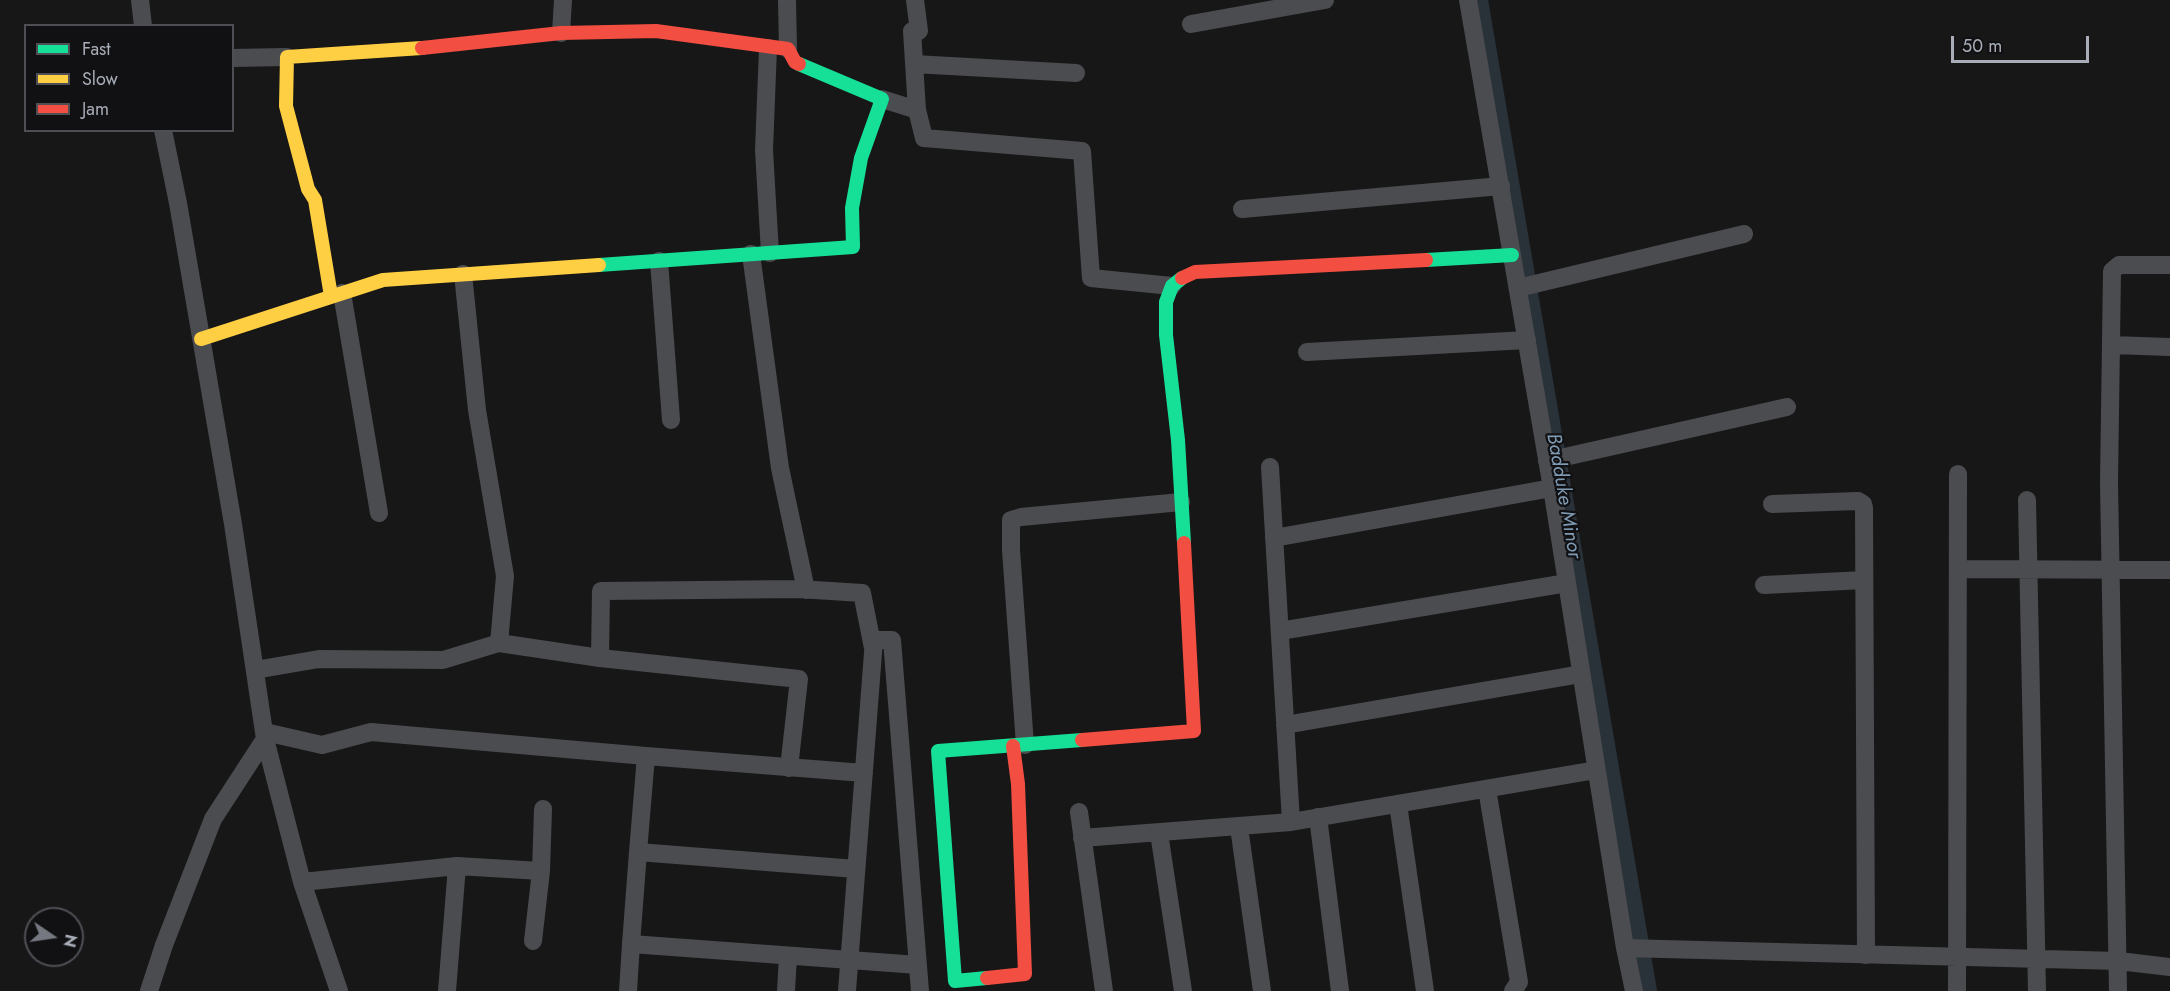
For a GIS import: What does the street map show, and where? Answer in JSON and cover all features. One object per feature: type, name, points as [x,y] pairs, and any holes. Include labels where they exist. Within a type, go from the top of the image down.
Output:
[{"type":"street","points":[[140,0],[143,24]]},
{"type":"street","points":[[561,33],[563,0]]},
{"type":"street","points":[[788,0],[788,49],[795,62],[882,99],[917,110]]},
{"type":"street","points":[[915,0],[919,31],[912,32],[914,64],[917,110],[924,138],[1082,151],[1091,278],[1172,286]]},
{"type":"street","points":[[1191,24],[1324,0]]},
{"type":"street","points":[[1468,0],[1552,488],[1596,771],[1634,991]]},
{"type":"street","points":[[234,57],[287,57],[430,48],[561,33],[656,31],[788,49]]},
{"type":"street","points":[[768,48],[764,150],[770,253]]},
{"type":"street","points":[[287,57],[286,106],[308,189],[315,200],[337,295],[379,513]]},
{"type":"street","points":[[914,64],[1076,73]]},
{"type":"street","points":[[201,339],[383,280],[853,247],[852,208],[861,158],[882,99]]},
{"type":"street","points":[[163,132],[201,339],[265,735],[302,882],[339,991]]},
{"type":"street","points":[[1242,209],[1501,186]]},
{"type":"street","points":[[1518,288],[1744,234]]},
{"type":"street","points":[[751,254],[780,468],[806,590]]},
{"type":"street","points":[[1181,502],[1021,517],[1011,520],[1019,745],[1018,784],[1025,974],[955,981],[938,751],[1019,745],[1194,730],[1178,440],[1166,335],[1166,303],[1172,286],[1181,278],[1195,272],[1512,255]]},
{"type":"street","points":[[659,261],[671,420]]},
{"type":"street","points":[[2118,991],[2109,483],[2112,272],[2119,264],[2170,265]]},
{"type":"street","points":[[463,274],[477,410],[505,576],[499,643]]},
{"type":"street","points":[[1307,352],[1527,340]]},
{"type":"street","points":[[2112,345],[2170,346]]},
{"type":"street","points":[[1547,461],[1787,407]]},
{"type":"street","points":[[1270,467],[1292,822]]},
{"type":"street","points":[[1957,991],[1958,474]]},
{"type":"street","points":[[1274,538],[1552,488]]},
{"type":"street","points":[[2026,500],[2037,991]]},
{"type":"street","points":[[1772,504],[1858,501],[1863,504],[1866,955]]},
{"type":"street","points":[[1958,569],[2170,570]]},
{"type":"street","points":[[1764,585],[1864,580]]},
{"type":"street","points":[[1280,631],[1567,583]]},
{"type":"street","points":[[600,658],[602,591],[806,590],[862,594],[873,648]]},
{"type":"street","points":[[847,991],[874,640],[892,640],[920,991]]},
{"type":"street","points":[[255,670],[319,659],[443,660],[499,643],[600,658],[799,679],[789,768]]},
{"type":"street","points":[[1285,725],[1581,674]]},
{"type":"street","points":[[265,735],[322,745],[371,732],[864,773]]},
{"type":"street","points":[[149,991],[164,945],[213,819],[265,735]]},
{"type":"street","points":[[628,991],[646,756]]},
{"type":"street","points":[[1082,838],[1292,822],[1596,771]]},
{"type":"street","points":[[1487,789],[1518,981],[1513,991]]},
{"type":"street","points":[[1398,804],[1425,991]]},
{"type":"street","points":[[533,941],[541,871],[543,809]]},
{"type":"street","points":[[1079,812],[1104,991]]},
{"type":"street","points":[[1318,817],[1340,991]]},
{"type":"street","points":[[1239,827],[1262,991]]},
{"type":"street","points":[[1159,833],[1183,991]]},
{"type":"street","points":[[638,852],[856,869]]},
{"type":"street","points":[[302,882],[457,866],[541,871]]},
{"type":"street","points":[[447,991],[457,866]]},
{"type":"street","points":[[631,944],[918,965]]},
{"type":"street","points":[[1626,948],[2037,958],[2119,961],[2170,967]]},
{"type":"street","points":[[786,991],[788,956]]},
{"type":"waterway","name":"Badduke Minor","points":[[1478,0],[1647,991]]},
{"type":"traffic: fast","points":[[599,265],[853,247],[852,208],[861,158],[882,99],[799,64]]},
{"type":"traffic: fast","points":[[1426,260],[1512,255]]},
{"type":"traffic: fast","points":[[1182,278],[1172,286],[1166,302],[1166,335],[1178,440],[1184,543]]},
{"type":"traffic: fast","points":[[987,978],[955,981],[938,751],[1082,740]]},
{"type":"traffic: slow","points":[[331,296],[315,200],[308,189],[286,106],[287,57],[422,48]]},
{"type":"traffic: slow","points":[[201,339],[383,280],[599,265]]},
{"type":"traffic: jam","points":[[422,48],[561,33],[656,31],[788,49],[795,62],[799,64]]},
{"type":"traffic: jam","points":[[1182,278],[1195,272],[1426,260]]},
{"type":"traffic: jam","points":[[1082,740],[1194,731],[1184,543]]},
{"type":"traffic: jam","points":[[987,978],[1025,974],[1018,784],[1013,746]]}]
